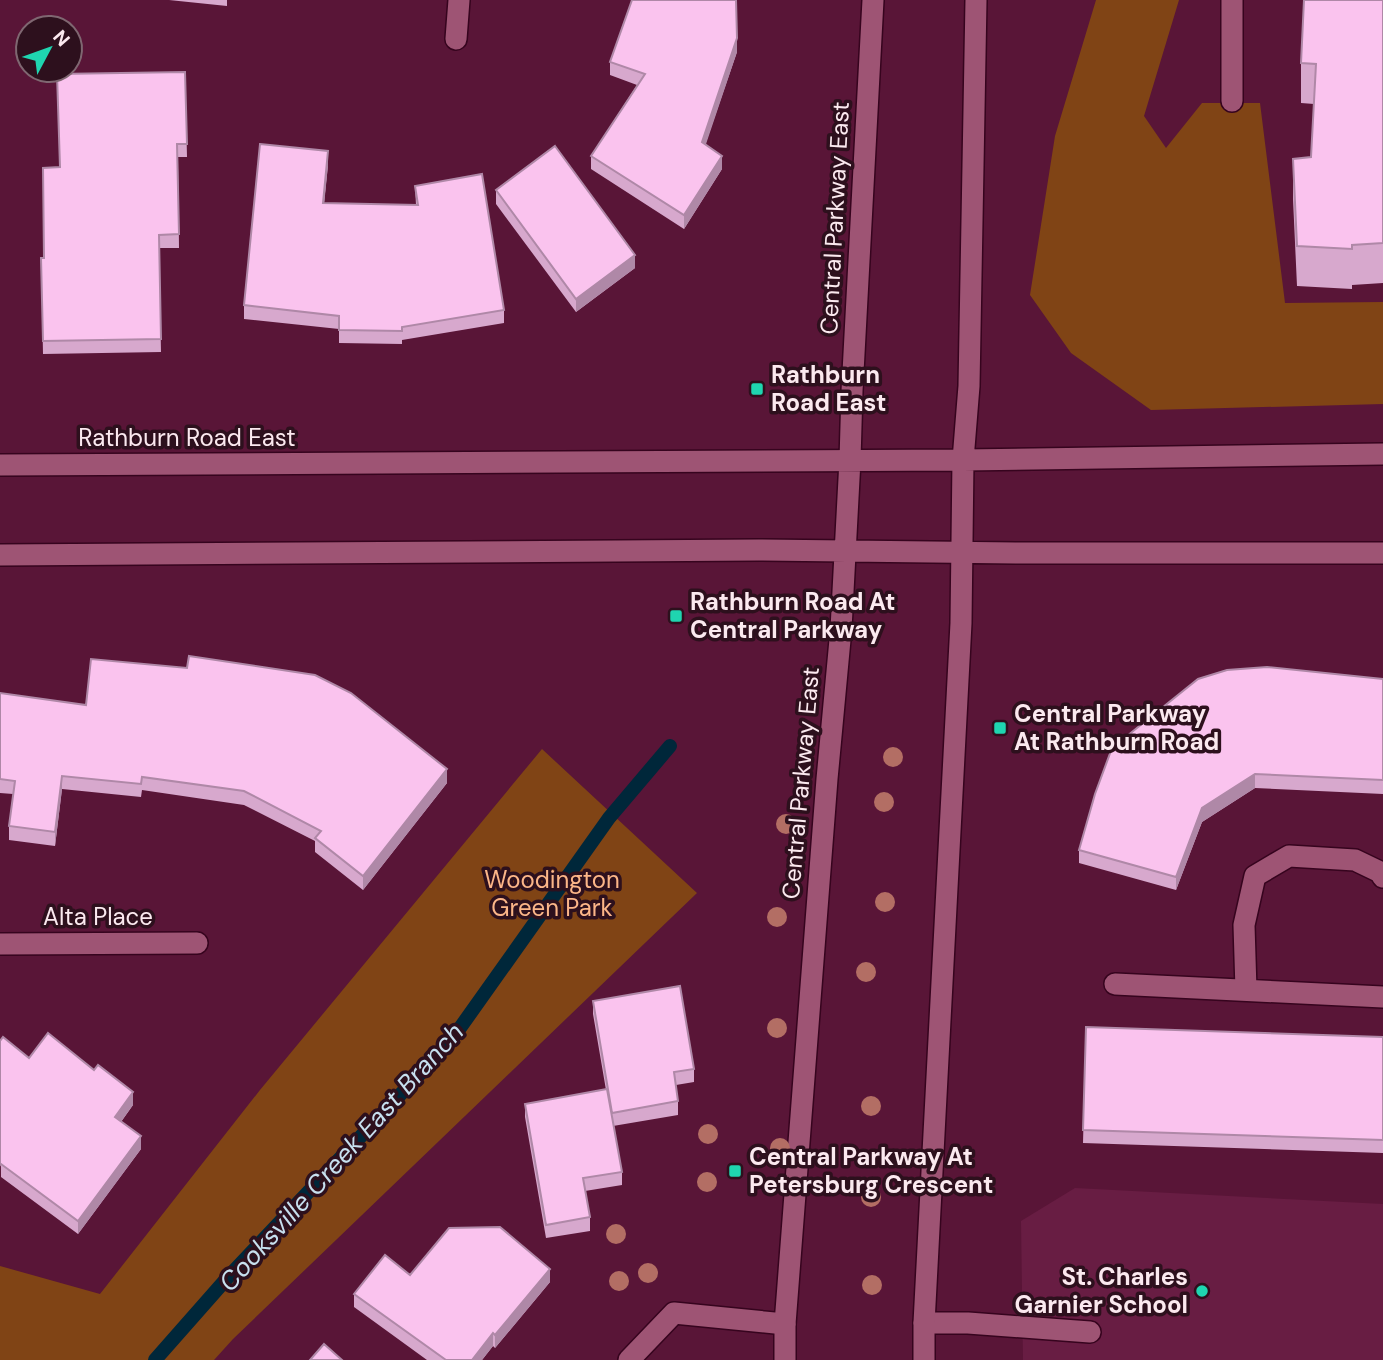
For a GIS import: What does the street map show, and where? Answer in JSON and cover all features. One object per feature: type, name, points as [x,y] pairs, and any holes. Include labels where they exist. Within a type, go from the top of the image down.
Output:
[{"type":"street","points":[[456,39],[459,0]]},
{"type":"street","name":"Central Parkway East","points":[[785,1360],[785,1324],[841,629],[873,0]]},
{"type":"street","points":[[924,1360],[961,623],[963,460],[969,386],[976,0]]},
{"type":"street","points":[[1232,0],[1232,102]]},
{"type":"street","name":"Rathburn Road East","points":[[0,465],[963,460],[1383,454]]},
{"type":"street","points":[[0,555],[844,551],[1383,553]]},
{"type":"street","points":[[1246,990],[1244,925],[1255,876],[1289,856],[1355,860],[1380,872],[1383,877]]},
{"type":"street","name":"Alta Place","points":[[0,944],[197,943]]},
{"type":"street","points":[[1115,984],[1383,997]]},
{"type":"street","points":[[629,1360],[674,1313],[785,1324]]},
{"type":"street","points":[[924,1322],[1090,1332]]},
{"type":"shaded area","name":"St. Charles Garnier School","points":[[1075,1188],[1383,1204],[1383,1360],[1023,1360],[1021,1221]]},
{"type":"green space","points":[[1096,0],[1179,0],[1144,116],[1166,148],[1202,103],[1260,103],[1285,303],[1383,302],[1383,404],[1151,410],[1071,353],[1030,295],[1055,136]]},
{"type":"green space","name":"Woodington Green Park","points":[[542,749],[697,893],[214,1360],[0,1360],[0,1266],[100,1294],[260,1090]]},
{"type":"building","points":[[632,0],[736,0],[737,38],[702,142],[722,156],[684,215],[591,156],[645,74],[610,62]]},
{"type":"building","points":[[1304,0],[1383,0],[1383,243],[1352,245],[1352,249],[1297,246],[1293,159],[1311,157],[1316,64],[1301,63]]},
{"type":"building","points":[[185,72],[187,144],[177,144],[179,234],[159,235],[161,339],[43,341],[43,168],[60,167],[57,84],[84,84],[84,74]]},
{"type":"building","points":[[260,144],[328,151],[323,203],[418,205],[415,186],[482,174],[504,310],[402,327],[402,331],[339,330],[339,316],[244,305]]},
{"type":"building","points":[[555,146],[635,255],[576,299],[496,190]]},
{"type":"building","points":[[189,656],[315,675],[351,693],[447,769],[363,876],[315,838],[321,831],[244,791],[142,777],[141,784],[62,776],[55,832],[9,826],[15,781],[0,779],[0,693],[86,705],[91,659],[187,668]]},
{"type":"building","points":[[1267,667],[1383,679],[1383,780],[1255,774],[1202,808],[1176,877],[1079,850],[1112,748],[1198,679],[1227,670]]},
{"type":"building","points":[[680,986],[694,1069],[674,1072],[678,1101],[612,1113],[593,1001]]},
{"type":"building","points":[[1086,1027],[1383,1037],[1383,1140],[1083,1130]]},
{"type":"building","points":[[48,1033],[94,1070],[98,1065],[133,1092],[115,1117],[141,1136],[78,1221],[0,1165],[0,1041],[3,1037],[29,1058]]},
{"type":"building","points":[[607,1089],[622,1172],[583,1178],[590,1217],[546,1225],[525,1104]]},
{"type":"building","points":[[500,1227],[550,1269],[472,1360],[446,1360],[354,1294],[385,1255],[410,1275],[449,1228]]},
{"type":"building","points":[[324,1344],[342,1360],[310,1360]]},
{"type":"waterway","name":"Cooksville Creek East Branch","points":[[155,1360],[229,1276],[450,1042],[609,818],[670,746]]},
{"type":"place","name":"Rathburn Road East","points":[[757,389]]},
{"type":"place","name":"Rathburn Road At Central Parkway","points":[[676,616]]},
{"type":"place","name":"Central Parkway At Rathburn Road","points":[[1000,728]]},
{"type":"place","name":"Central Parkway At Petersburg Crescent","points":[[735,1171]]},
{"type":"place","name":"St. Charles Garnier School","points":[[1202,1291]]}]
